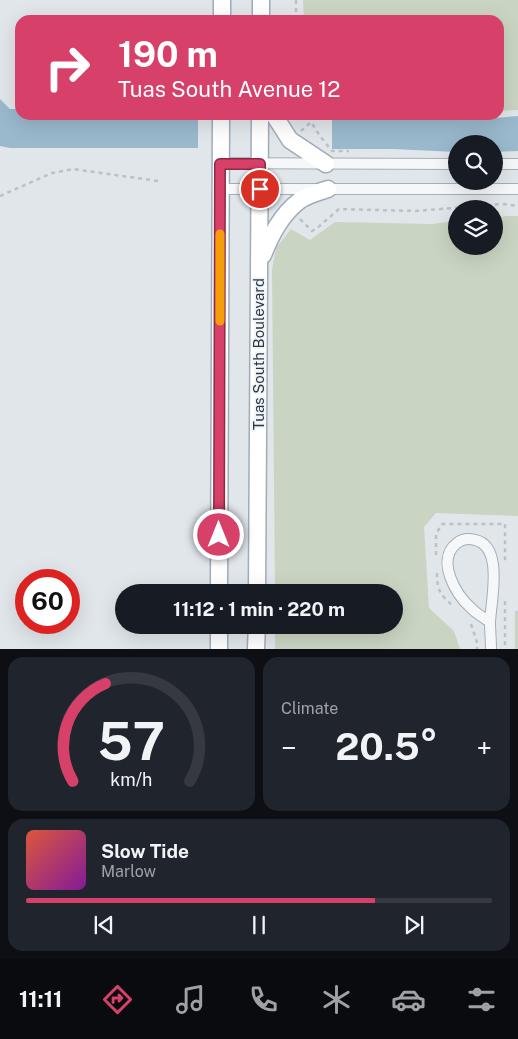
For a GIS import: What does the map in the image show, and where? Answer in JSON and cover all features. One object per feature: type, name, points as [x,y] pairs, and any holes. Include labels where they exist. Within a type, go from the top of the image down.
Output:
[{"type":"main road","points":[[222,0],[222,15]]},
{"type":"main road","points":[[261,0],[261,15]]},
{"type":"main road","points":[[219,584],[221,120]]},
{"type":"main road","name":"Tuas South Boulevard","points":[[257,584],[260,120]]},
{"type":"main road","points":[[277,120],[290,140],[326,164]]},
{"type":"main road","points":[[259,263],[274,229],[291,209],[300,200],[328,189]]},
{"type":"main road","points":[[218,649],[219,634]]},
{"type":"main road","points":[[256,634],[256,649]]},
{"type":"street","points":[[220,164],[448,164]]},
{"type":"street","points":[[503,164],[518,164]]},
{"type":"street","points":[[220,188],[518,189]]},
{"type":"street","points":[[490,622],[472,610],[461,597],[452,581],[448,565],[448,555],[459,541],[468,538],[478,540],[487,546],[494,567],[490,622],[491,649]]},
{"type":"path","points":[[296,0],[296,15]]},
{"type":"path","points":[[290,140],[311,122],[332,150],[350,151]]},
{"type":"path","points":[[0,196],[52,173],[73,169],[158,181]]},
{"type":"path","points":[[291,209],[312,231],[339,209],[416,211],[502,204],[518,206]]},
{"type":"path","points":[[436,561],[436,534],[442,524],[505,524],[505,564]]},
{"type":"path","points":[[437,570],[437,589],[442,597],[454,608]]},
{"type":"path","points":[[505,594],[505,649]]},
{"type":"path","points":[[466,619],[472,624],[477,649]]},
{"type":"green space","points":[[303,0],[518,0],[518,110],[504,111],[504,15],[304,15]]},
{"type":"green space","points":[[518,216],[518,516],[436,513],[424,527],[429,608],[454,631],[460,649],[275,649],[275,634],[403,634],[403,584],[275,584],[272,270],[276,248],[291,229],[310,240],[335,222],[432,224],[448,222],[448,255],[503,255],[503,217]]},
{"type":"green space","points":[[515,611],[518,611],[518,649],[515,649]]},
{"type":"water","points":[[0,99],[10,109],[15,109],[15,120],[198,120],[198,148],[10,148],[0,146]]},
{"type":"water","points":[[518,116],[518,151],[503,152],[503,135],[448,135],[448,152],[332,149],[332,120],[504,120],[504,117]]},
{"type":"slow traffic","points":[[220,234],[220,321]]},
{"type":"route","points":[[219,535],[220,164],[260,164],[260,189]]}]
